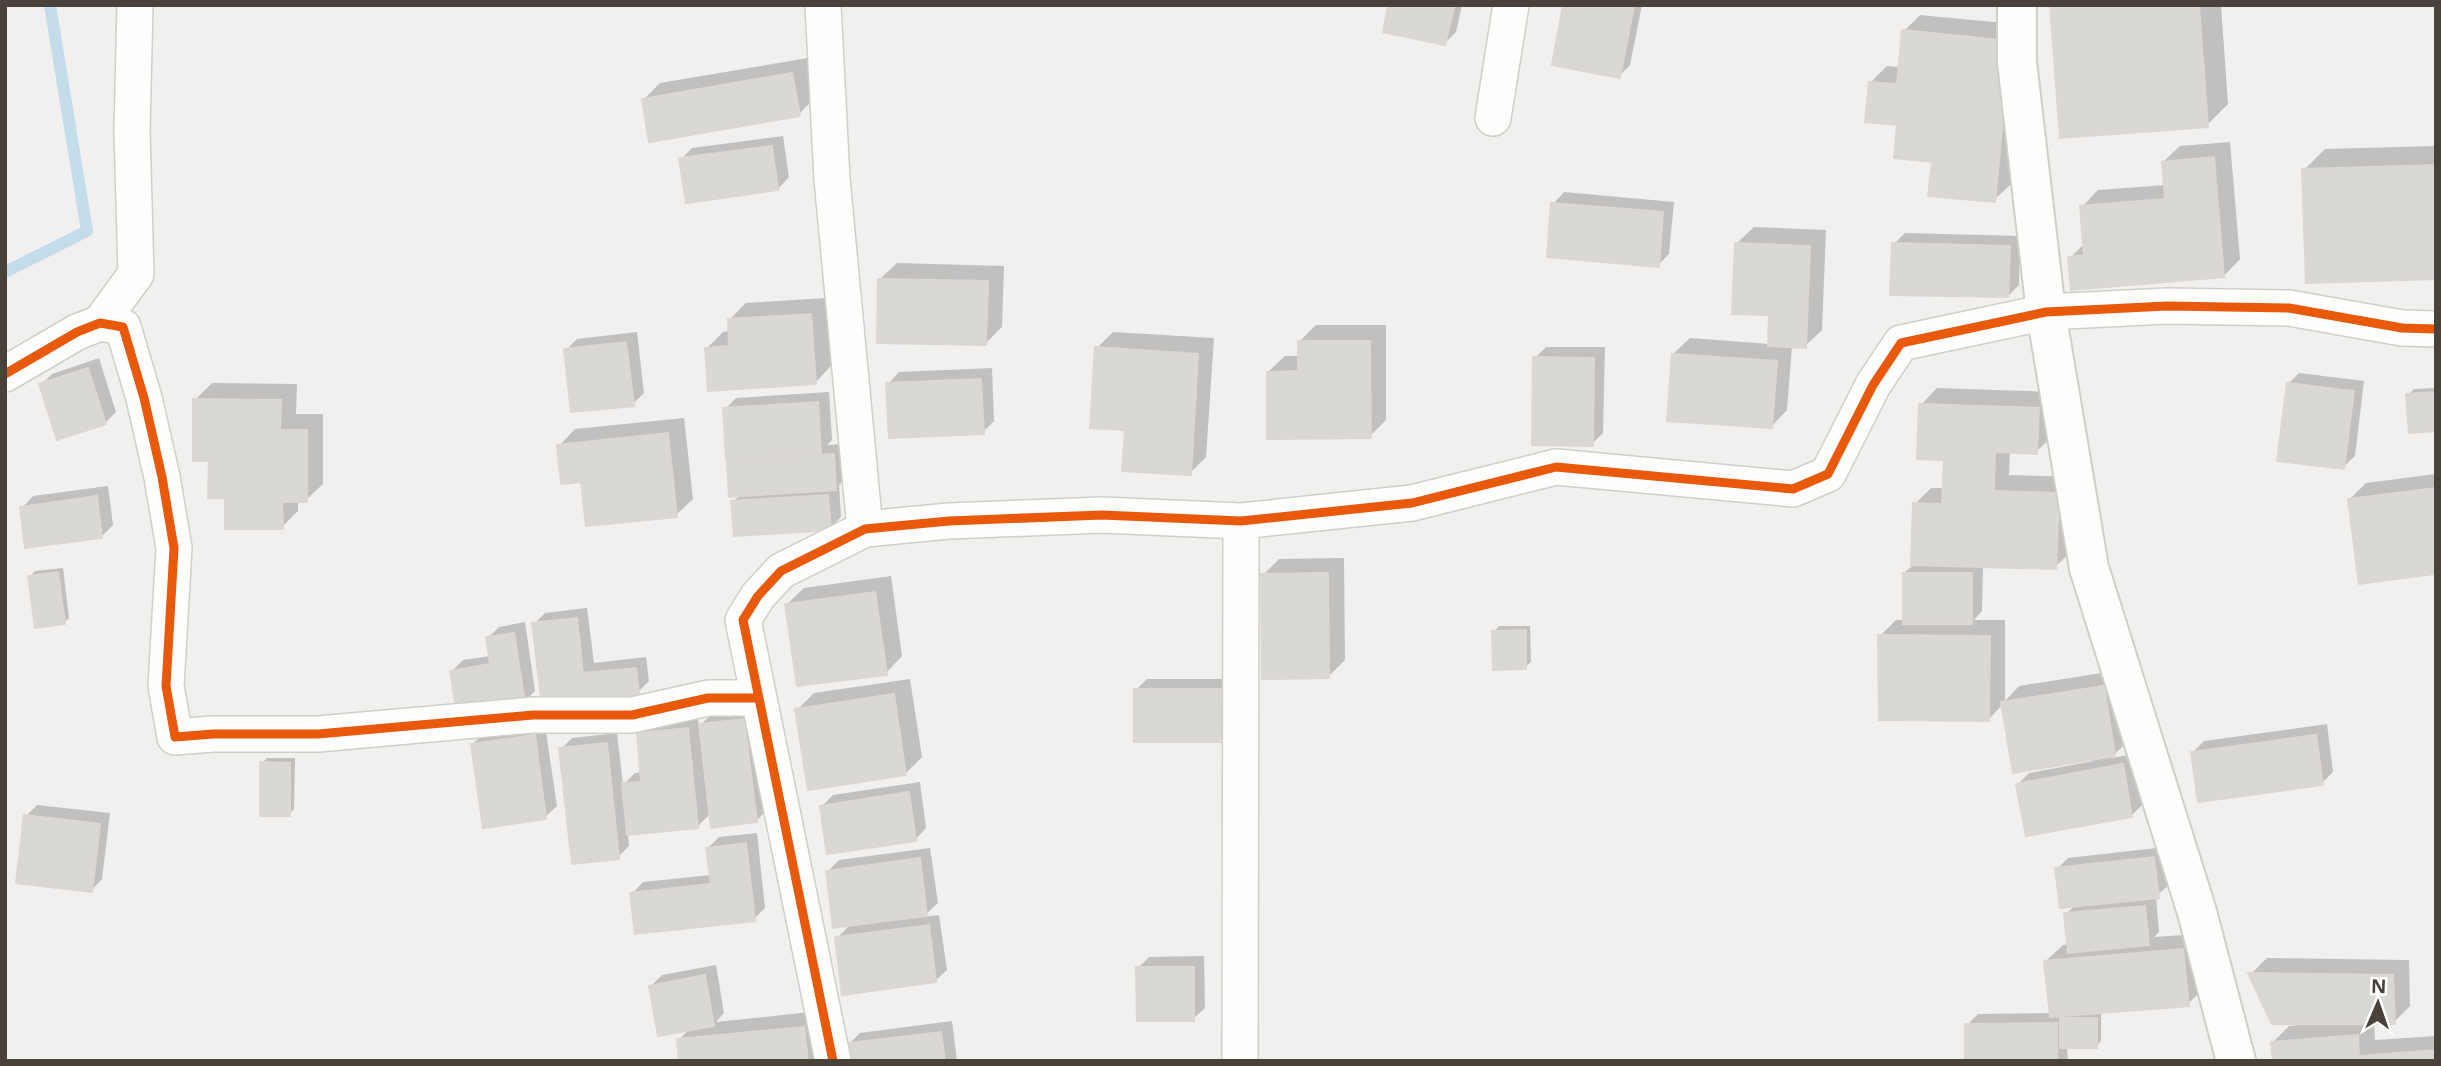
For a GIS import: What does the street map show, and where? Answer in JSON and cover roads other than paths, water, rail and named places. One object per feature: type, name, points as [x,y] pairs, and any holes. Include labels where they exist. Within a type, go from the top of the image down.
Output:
[{"type":"street","points":[[5,374],[67,337],[100,323],[136,274],[132,131],[135,5]]},
{"type":"street","points":[[823,5],[832,180],[865,529]]},
{"type":"street","points":[[1493,118],[1511,5]]},
{"type":"street","points":[[2017,5],[2017,62],[2046,312],[2089,568],[2196,912],[2236,1061]]},
{"type":"street","points":[[833,1061],[743,620],[758,596],[781,571],[865,529],[949,520],[1102,514],[1241,521],[1412,503],[1556,467],[1793,489],[1828,474],[1873,385],[1901,343],[2046,312],[2167,306],[2289,308],[2402,328],[2436,329]]},
{"type":"street","points":[[100,323],[123,327],[144,398],[162,477],[174,548],[166,686],[175,737],[213,734],[318,734],[533,715],[632,715],[708,698],[758,698]]},
{"type":"street","points":[[1240,1061],[1241,521]]},
{"type":"waterway","points":[[5,272],[87,231],[50,5]]}]
